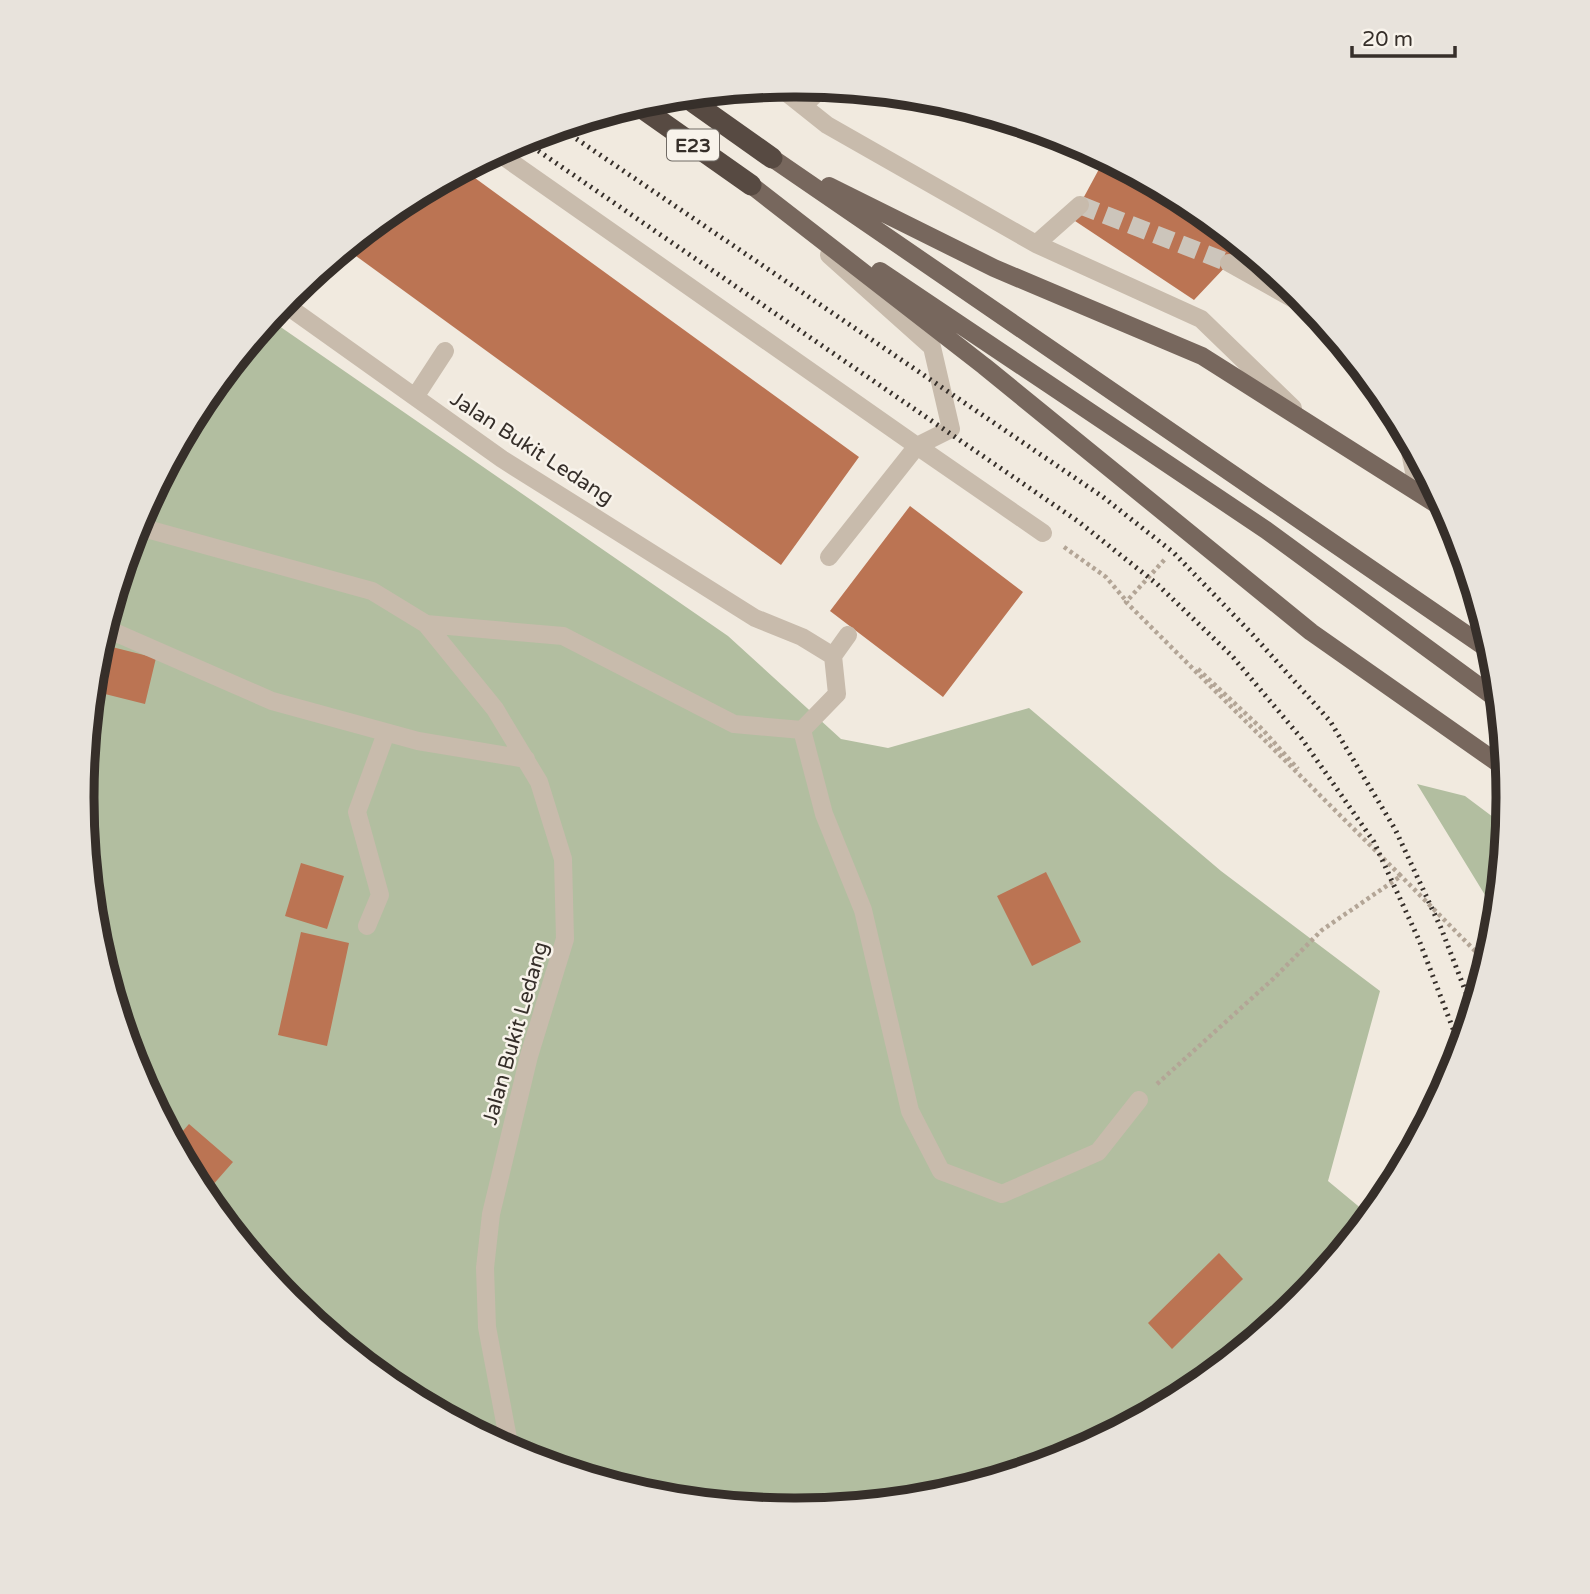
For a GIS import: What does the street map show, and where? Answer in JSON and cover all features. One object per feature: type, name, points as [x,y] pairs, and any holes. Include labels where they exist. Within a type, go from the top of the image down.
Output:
[{"type":"highway","name":"E23","points":[[695,104],[772,158]]},
{"type":"highway","name":"E23","points":[[648,112],[751,185]]},
{"type":"main road","points":[[772,158],[995,268],[1202,356],[1428,499]]},
{"type":"main road","points":[[772,158],[1478,642]]},
{"type":"main road","points":[[751,185],[1266,530],[1488,692]]},
{"type":"main road","points":[[751,185],[984,366],[1311,632],[1494,761]]},
{"type":"street","points":[[792,97],[827,125],[1037,244],[1201,319],[1305,421]]},
{"type":"street","points":[[803,106],[812,97]]},
{"type":"street","points":[[507,159],[1043,533]]},
{"type":"street","points":[[751,185],[932,347],[951,429],[918,446],[829,557]]},
{"type":"street","points":[[1037,244],[1080,205]]},
{"type":"street","points":[[1228,263],[1279,291]]},
{"type":"street","name":"Jalan Bukit Ledang","points":[[292,310],[502,459],[755,618],[802,637],[833,656]]},
{"type":"street","points":[[415,397],[445,351]]},
{"type":"street","points":[[1413,469],[1418,492]]},
{"type":"street","name":"Jalan Bukit Ledang","points":[[148,529],[372,592],[426,624],[495,709],[539,782],[564,859],[565,939],[529,1056],[491,1214],[485,1268],[487,1327],[507,1435]]},
{"type":"street","name":"Jalan Bukit Ledang","points":[[426,624],[564,636],[734,724],[802,730]]},
{"type":"street","points":[[114,632],[272,701],[418,741],[526,759]]},
{"type":"street","points":[[848,635],[833,656],[837,694],[802,730],[824,814],[863,910],[911,1111],[941,1171],[1002,1194],[1098,1152],[1139,1100]]},
{"type":"street","points":[[367,926],[380,895],[357,812],[386,733]]},
{"type":"path","points":[[1043,533],[1106,577],[1126,602],[1262,729],[1344,819],[1478,953]]},
{"type":"path","points":[[1126,602],[1166,558]]},
{"type":"path","points":[[1139,1100],[1272,980],[1322,930],[1401,876]]},
{"type":"green space","points":[[278,325],[728,636],[841,739],[888,748],[1029,708],[1221,871],[1380,991],[1328,1181],[1361,1209],[1322,1259],[1290,1292],[1257,1324],[1221,1353],[1145,1404],[1105,1425],[1020,1460],[932,1484],[886,1492],[795,1498],[704,1492],[614,1474],[527,1444],[485,1425],[445,1404],[369,1353],[333,1324],[268,1259],[239,1223],[188,1147],[148,1065],[132,1022],[118,978],[100,888],[94,797],[96,751],[100,706],[118,616],[148,529],[167,487],[188,447],[239,371]]},
{"type":"green space","points":[[1417,784],[1465,796],[1495,819],[1488,900]]},
{"type":"building","points":[[1100,167],[1145,190],[1184,215],[1243,258],[1229,263],[1194,300],[1072,219]]},
{"type":"building","points":[[472,176],[859,457],[781,565],[353,254],[406,215]]},
{"type":"building","points":[[910,506],[1023,592],[943,697],[830,611]]},
{"type":"building","points":[[111,647],[156,658],[145,704],[102,693]]},
{"type":"building","points":[[301,863],[344,876],[327,929],[285,916]]},
{"type":"building","points":[[1046,872],[1081,942],[1032,966],[997,896]]},
{"type":"building","points":[[301,932],[349,943],[327,1046],[278,1035]]},
{"type":"building","points":[[189,1124],[233,1162],[213,1185],[188,1147],[181,1133]]},
{"type":"building","points":[[1219,1253],[1243,1279],[1172,1349],[1148,1323]]},
{"type":"tunnel","points":[[1080,205],[1229,263]]},
{"type":"railway","points":[[570,134],[1103,497],[1174,553],[1330,721],[1395,829],[1441,928],[1467,994]]},
{"type":"railway","points":[[534,148],[1079,522],[1157,584],[1232,656],[1302,739],[1374,842],[1419,940],[1454,1032]]}]
